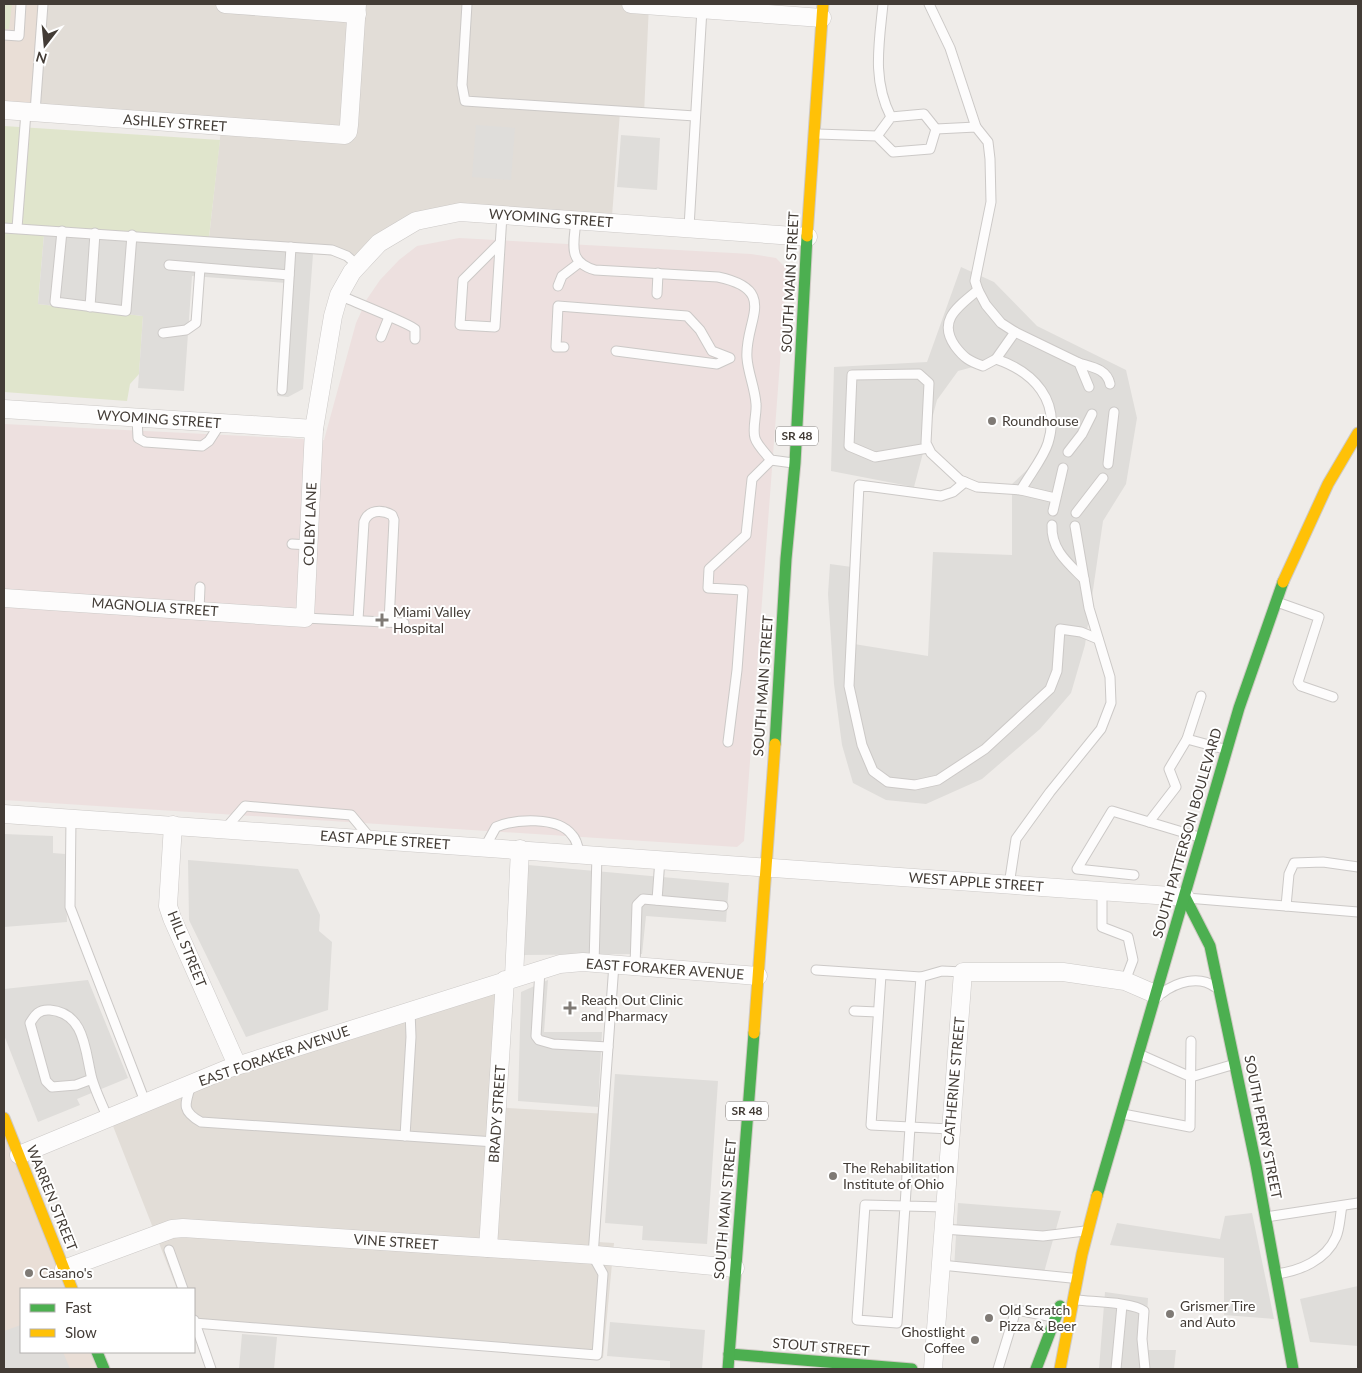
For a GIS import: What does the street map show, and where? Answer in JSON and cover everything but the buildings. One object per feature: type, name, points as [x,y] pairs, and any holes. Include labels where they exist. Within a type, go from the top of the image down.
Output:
[{"type":"main road","name":"SOUTH MAIN STREET","points":[[728,1369],[766,868],[786,560],[796,463],[822,11]]},
{"type":"main road","name":"SOUTH PATTERSON BOULEVARD","points":[[1349,447],[1358,420]]},
{"type":"main road","name":"SOUTH PATTERSON BOULEVARD","points":[[1060,1369],[1087,1235],[1120,1114],[1248,682],[1277,602],[1304,536],[1358,433]]},
{"type":"main road","name":"SOUTH PERRY STREET","points":[[1184,897],[1210,946],[1235,1064],[1293,1369]]},
{"type":"main road","name":"WARREN STREET","points":[[4,1118],[72,1288]]},
{"type":"main road","name":"SOUTH PATTERSON BOULEVARD","points":[[1036,1369],[1087,1235]]},
{"type":"main road","points":[[98,1353],[104,1369]]},
{"type":"main road","name":"STOUT STREET","points":[[729,1354],[867,1367],[912,1369]]},
{"type":"street","points":[[226,4],[357,9]]},
{"type":"street","points":[[631,4],[822,11]]},
{"type":"street","name":"ASHLEY STREET","points":[[4,110],[336,135],[347,134],[357,9]]},
{"type":"street","name":"WYOMING STREET","points":[[337,301],[357,265],[379,243],[416,221],[460,212],[808,237]]},
{"type":"street","name":"COLBY LANE","points":[[306,618],[314,430],[337,301]]},
{"type":"street","name":"WYOMING STREET","points":[[4,409],[314,430]]},
{"type":"street","name":"MAGNOLIA STREET","points":[[4,598],[306,618]]},
{"type":"street","name":"EAST APPLE STREET","points":[[4,814],[71,817],[597,854],[766,868]]},
{"type":"street","name":"HILL STREET","points":[[173,825],[170,912],[237,1065]]},
{"type":"street","name":"BRADY STREET","points":[[488,1248],[520,849]]},
{"type":"street","name":"WEST APPLE STREET","points":[[766,868],[1184,897]]},
{"type":"street","name":"EAST FORAKER AVENUE","points":[[19,1155],[237,1065],[560,964],[614,964],[758,976]]},
{"type":"street","points":[[963,972],[1063,972],[1126,980],[1155,994]]},
{"type":"street","name":"CATHERINE STREET","points":[[933,1369],[963,972]]},
{"type":"street","name":"VINE STREET","points":[[64,1269],[178,1228],[488,1248],[735,1268]]},
{"type":"lane","points":[[4,35],[19,36],[21,4]]},
{"type":"lane","points":[[17,228],[42,4]]},
{"type":"lane","points":[[467,4],[462,86],[465,101],[695,116]]},
{"type":"lane","points":[[883,4],[878,61],[882,99],[891,117]]},
{"type":"lane","points":[[929,4],[950,48],[976,127],[988,142],[991,202],[975,281],[978,290],[986,305],[1001,323],[1080,363],[1100,369],[1109,378],[1110,384]]},
{"type":"lane","points":[[689,228],[698,7]]},
{"type":"lane","points":[[877,136],[891,117],[924,114],[936,129]]},
{"type":"lane","points":[[936,129],[976,127]]},
{"type":"lane","points":[[814,134],[877,136],[893,152],[930,149],[936,129]]},
{"type":"lane","points":[[500,243],[463,280],[460,324],[496,326],[502,215]]},
{"type":"lane","points":[[576,220],[574,250],[579,263],[595,270],[718,277],[736,281],[748,290],[754,300],[755,312],[747,357],[756,402],[755,438],[770,460],[796,463]]},
{"type":"lane","points":[[4,228],[332,250],[346,256],[357,265]]},
{"type":"lane","points":[[62,231],[55,302],[126,311],[132,236]]},
{"type":"lane","points":[[90,307],[95,233]]},
{"type":"lane","points":[[282,390],[291,247]]},
{"type":"lane","points":[[558,286],[562,276],[579,263]]},
{"type":"lane","points":[[169,265],[289,276]]},
{"type":"lane","points":[[163,333],[186,330],[196,324],[200,268]]},
{"type":"lane","points":[[657,294],[658,274]]},
{"type":"lane","points":[[978,290],[958,307],[947,323],[948,336],[965,360],[983,366],[996,359],[1016,332]]},
{"type":"lane","points":[[337,301],[413,326],[415,329],[415,339]]},
{"type":"lane","points":[[564,348],[556,347],[558,306],[687,316],[700,330],[712,350],[730,358]]},
{"type":"lane","points":[[382,337],[389,317]]},
{"type":"lane","points":[[616,351],[718,364],[730,358],[747,357]]},
{"type":"lane","points":[[996,359],[1014,365],[1028,375],[1046,396],[1050,411],[1048,444],[1021,490]]},
{"type":"lane","points":[[1080,363],[1089,386]]},
{"type":"lane","points":[[928,448],[875,457],[848,446],[852,375],[919,374],[929,383],[926,443],[928,448],[954,475],[977,487],[1021,490],[1055,498]]},
{"type":"lane","points":[[1108,464],[1114,412]]},
{"type":"lane","points":[[1068,452],[1082,434],[1092,414]]},
{"type":"lane","points":[[728,742],[744,590],[708,588],[709,569],[746,535],[752,479],[770,460]]},
{"type":"lane","points":[[1054,510],[1055,498],[1063,468]]},
{"type":"lane","points":[[1076,513],[1104,478]]},
{"type":"lane","points":[[965,482],[953,492],[941,496],[859,485],[849,686],[862,745],[873,771],[888,782],[915,785],[938,780],[985,749],[1050,689],[1057,670],[1060,629],[1080,632],[1098,639]]},
{"type":"lane","points":[[358,620],[364,522],[367,515],[371,512],[386,511],[392,515],[394,520],[389,622]]},
{"type":"lane","points":[[1052,525],[1052,538],[1061,557],[1084,579]]},
{"type":"lane","points":[[1009,885],[1016,839],[1050,792],[1101,729],[1111,703],[1110,677],[1089,608],[1075,526]]},
{"type":"lane","points":[[292,544],[310,545]]},
{"type":"lane","points":[[199,610],[200,586]]},
{"type":"lane","points":[[1277,602],[1316,615],[1319,618],[1298,682],[1301,686],[1333,697]]},
{"type":"lane","points":[[306,618],[404,623]]},
{"type":"lane","points":[[1148,822],[1176,787],[1169,769],[1188,739],[1201,696]]},
{"type":"lane","points":[[1188,739],[1227,750]]},
{"type":"lane","points":[[225,829],[245,806],[351,815],[371,839]]},
{"type":"lane","points":[[1078,890],[1077,870],[1112,811],[1201,838]]},
{"type":"lane","points":[[71,817],[70,907],[146,1104]]},
{"type":"lane","points":[[485,847],[496,827],[513,822],[539,822],[555,824],[572,833],[579,853]]},
{"type":"lane","points":[[594,964],[597,854]]},
{"type":"lane","points":[[657,900],[660,859]]},
{"type":"lane","points":[[1286,906],[1291,867],[1294,863],[1323,862],[1358,867]]},
{"type":"lane","points":[[1077,870],[1134,875]]},
{"type":"lane","points":[[1102,892],[1102,927],[1128,936],[1133,960],[1126,980]]},
{"type":"lane","points":[[1184,897],[1358,912]]},
{"type":"lane","points":[[635,966],[637,905],[643,899],[722,906]]},
{"type":"lane","points":[[195,1322],[597,1354],[603,1274],[593,1256],[614,964]]},
{"type":"lane","points":[[540,970],[536,1036],[539,1040],[553,1044],[608,1047]]},
{"type":"lane","points":[[816,970],[921,976],[942,971],[963,972]]},
{"type":"lane","points":[[881,975],[871,1125],[950,1129]]},
{"type":"lane","points":[[921,976],[905,1206],[896,1323],[857,1320],[865,1205],[905,1206],[945,1207]]},
{"type":"lane","points":[[1155,994],[1160,994],[1180,983],[1196,980],[1213,985],[1220,993]]},
{"type":"lane","points":[[92,1079],[76,1085],[52,1088],[46,1081],[30,1023],[35,1014],[44,1009],[61,1011],[73,1018],[86,1044],[92,1079],[108,1119]]},
{"type":"lane","points":[[405,1136],[411,1037],[410,1010]]},
{"type":"lane","points":[[854,1011],[878,1012]]},
{"type":"lane","points":[[1120,1114],[1190,1127],[1191,1041]]},
{"type":"lane","points":[[1138,1053],[1191,1077],[1235,1064]]},
{"type":"lane","points":[[192,1084],[186,1101],[186,1109],[190,1116],[200,1122],[495,1142]]},
{"type":"lane","points":[[1265,1217],[1358,1203]]},
{"type":"lane","points":[[1276,1274],[1295,1272],[1325,1254],[1336,1236],[1342,1206]]},
{"type":"lane","points":[[943,1229],[1043,1236],[1087,1235]]},
{"type":"lane","points":[[169,1250],[183,1288]]},
{"type":"lane","points":[[941,1265],[1071,1278]]},
{"type":"lane","points":[[1074,1300],[1140,1308],[1144,1312],[1142,1339],[1145,1369]]},
{"type":"lane","points":[[1116,1369],[1122,1305]]},
{"type":"lane","points":[[998,1369],[1016,1310],[1056,1318]]},
{"type":"lane","points":[[195,1325],[211,1369]]},
{"type":"shaded area","points":[[4,4],[43,4],[35,105],[4,103]]},
{"type":"shaded area","points":[[43,4],[649,4],[644,114],[620,112],[612,216],[464,207],[357,257],[208,247],[221,129],[35,105]]},
{"type":"shaded area","points":[[476,125],[515,128],[511,180],[472,177]]},
{"type":"shaded area","points":[[621,135],[660,138],[657,190],[617,187]]},
{"type":"shaded area","points":[[44,235],[313,254],[303,389],[288,397],[277,396],[286,283],[192,276],[184,391],[138,388],[143,316],[38,304]]},
{"type":"shaded area","name":"Miami Valley Hospital","points":[[459,238],[751,254],[776,258],[787,269],[744,841],[737,847],[4,800],[4,424],[324,440],[356,323],[367,299],[380,280],[399,260],[417,246]]},
{"type":"shaded area","points":[[961,267],[994,282],[1037,326],[1126,370],[1137,418],[1126,484],[1103,521],[1085,645],[1071,693],[1040,729],[982,779],[926,804],[886,800],[853,783],[842,745],[834,684],[828,594],[830,564],[859,568],[854,644],[928,656],[933,552],[1012,555],[1012,484],[1043,455],[1053,413],[1033,375],[995,361],[958,371],[937,400],[914,487],[831,471],[834,367],[927,362]]},
{"type":"shaded area","points":[[4,834],[53,836],[53,853],[65,854],[67,922],[4,927]]},
{"type":"shaded area","points":[[188,860],[298,869],[320,915],[319,931],[332,942],[328,1010],[246,1037],[189,920]]},
{"type":"shaded area","points":[[528,865],[729,883],[726,922],[646,916],[642,954],[524,955]]},
{"type":"shaded area","points":[[88,980],[128,1078],[77,1099],[80,1105],[38,1122],[4,1035],[4,989]]},
{"type":"shaded area","points":[[548,980],[544,1032],[602,1032],[598,1107],[518,1101],[521,992]]},
{"type":"shaded area","points":[[501,986],[493,1107],[607,1114],[598,1242],[614,1243],[603,1358],[195,1327],[195,1288],[177,1288],[111,1121],[238,1071]]},
{"type":"shaded area","points":[[615,1074],[718,1081],[707,1244],[642,1240],[643,1226],[605,1223]]},
{"type":"shaded area","points":[[4,1132],[65,1288],[20,1288],[20,1353],[90,1353],[97,1369],[4,1369]]},
{"type":"shaded area","points":[[958,1203],[1061,1211],[1043,1276],[954,1269]]},
{"type":"shaded area","points":[[1252,1213],[1274,1319],[1224,1315],[1224,1258],[1110,1245],[1117,1223],[1220,1239],[1225,1216]]},
{"type":"shaded area","points":[[1358,1286],[1358,1346],[1310,1342],[1300,1299]]},
{"type":"shaded area","points":[[1105,1292],[1148,1298],[1145,1350],[1176,1350],[1174,1369],[1099,1369]]},
{"type":"shaded area","points":[[610,1322],[705,1330],[702,1369],[670,1369],[670,1361],[607,1356]]},
{"type":"shaded area","points":[[20,1325],[20,1353],[63,1353],[70,1369],[4,1369],[4,1331]]},
{"type":"shaded area","points":[[242,1334],[277,1337],[274,1369],[239,1369]]},
{"type":"green space","points":[[4,4],[12,4],[9,29],[4,29]]},
{"type":"green space","points":[[4,126],[220,140],[209,237],[4,224]]},
{"type":"green space","points":[[4,232],[44,235],[38,304],[143,316],[139,374],[130,384],[127,401],[4,392]]},
{"type":"traffic: fast","points":[[775,744],[786,559],[795,463],[807,236]]},
{"type":"traffic: fast","points":[[1097,1196],[1239,708],[1283,582]]},
{"type":"traffic: fast","points":[[1185,897],[1210,946],[1256,1165],[1293,1369]]},
{"type":"traffic: fast","points":[[728,1369],[754,1033]]},
{"type":"traffic: fast","points":[[1036,1369],[1060,1306]]},
{"type":"traffic: fast","points":[[97,1353],[104,1369]]},
{"type":"traffic: fast","points":[[729,1354],[912,1369]]},
{"type":"traffic: slow","points":[[807,236],[823,4]]},
{"type":"traffic: slow","points":[[1283,582],[1328,484],[1358,433]]},
{"type":"traffic: slow","points":[[754,1033],[775,744]]},
{"type":"traffic: slow","points":[[4,1118],[72,1288]]},
{"type":"traffic: slow","points":[[1060,1369],[1082,1254],[1097,1196]]},
{"type":"place","name":"Roundhouse","points":[[992,421]]},
{"type":"place","name":"Miami Valley Hospital","points":[[382,620]]},
{"type":"place","name":"Reach Out Clinic and Pharmacy","points":[[570,1008]]},
{"type":"place","name":"The Rehabilitation Institute of Ohio","points":[[833,1176]]},
{"type":"place","name":"Casano's","points":[[29,1273]]},
{"type":"place","name":"Grismer Tire and Auto","points":[[1170,1314]]},
{"type":"place","name":"Old Scratch Pizza & Beer","points":[[989,1318]]},
{"type":"place","name":"Ghostlight Coffee","points":[[975,1340]]}]
